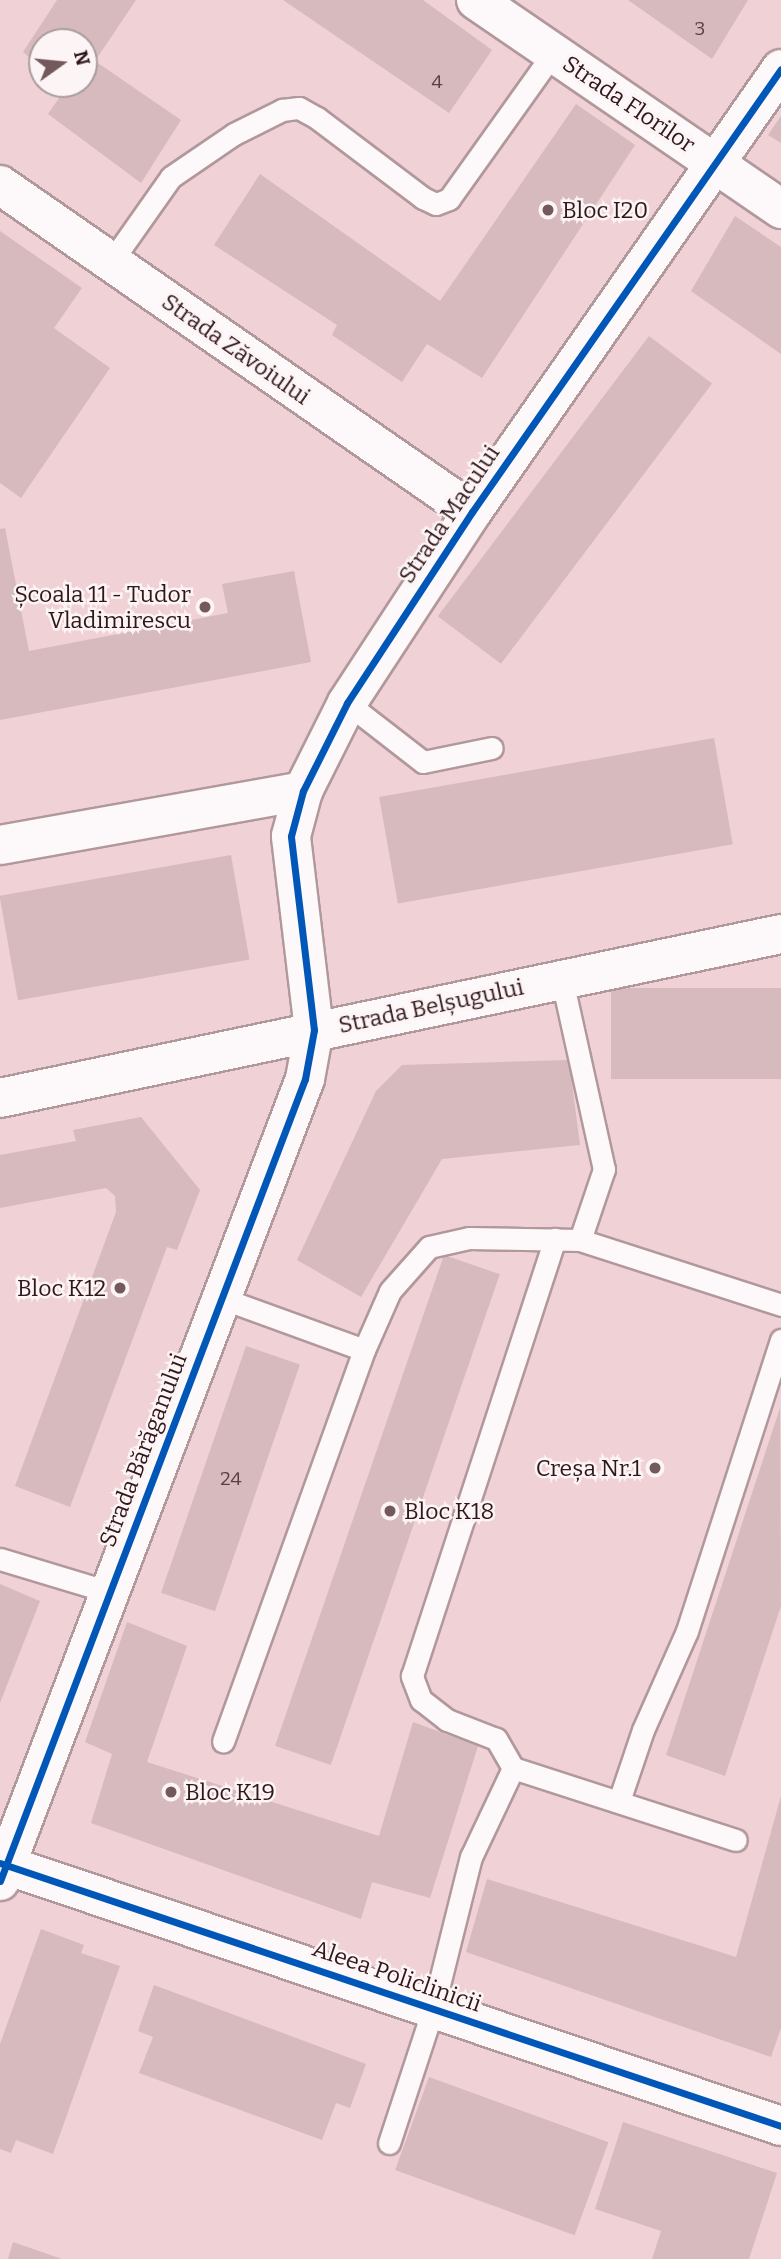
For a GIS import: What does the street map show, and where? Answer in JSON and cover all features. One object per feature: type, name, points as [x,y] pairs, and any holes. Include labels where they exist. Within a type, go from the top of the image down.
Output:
[{"type":"street","name":"Strada Florilor","points":[[476,0],[781,209]]},
{"type":"street","name":"Strada Macului","points":[[314,1030],[290,836],[303,791],[347,703],[472,512],[781,69]]},
{"type":"street","name":"Strada Zăvoiului","points":[[0,186],[472,512]]},
{"type":"street","points":[[0,845],[303,791]]},
{"type":"street","name":"Strada Belșugului","points":[[0,1098],[781,934]]},
{"type":"street","name":"Strada Bărăganului","points":[[2,1870],[304,1079],[314,1030]]},
{"type":"street","name":"Aleea Policlinicii","points":[[2,1870],[432,2009],[781,2126]]},
{"type":"lane","points":[[111,262],[170,177],[234,134],[282,110],[299,107],[317,118],[423,198],[436,204],[449,199],[553,53]]},
{"type":"lane","points":[[347,703],[423,762],[492,748]]},
{"type":"lane","points":[[562,979],[604,1169],[580,1240]]},
{"type":"lane","points":[[223,1741],[364,1350],[390,1291],[429,1247],[469,1238],[580,1240],[781,1305]]},
{"type":"lane","points":[[555,1239],[412,1676],[421,1700],[447,1720],[496,1739],[513,1768],[736,1840]]},
{"type":"lane","points":[[221,1297],[364,1350]]},
{"type":"lane","points":[[619,1801],[643,1730],[687,1631],[781,1340]]},
{"type":"lane","points":[[0,1559],[109,1592]]},
{"type":"lane","points":[[389,2143],[432,2009],[471,1857],[513,1768]]},
{"type":"building","points":[[57,0],[136,0],[98,57],[98,28],[39,28]]},
{"type":"building","points":[[283,0],[423,0],[492,50],[449,113]]},
{"type":"building","points":[[628,0],[748,0],[712,59]]},
{"type":"building","points":[[98,63],[181,120],[141,183],[48,114],[59,98],[98,98]]},
{"type":"building","name":"Bloc I20","points":[[576,104],[635,145],[482,378],[427,344],[402,382],[332,335],[337,325],[214,245],[260,174],[440,301]]},
{"type":"building","points":[[781,116],[781,143],[768,135]]},
{"type":"building","points":[[735,216],[781,247],[781,354],[691,291]]},
{"type":"building","points":[[0,231],[82,288],[54,328],[110,368],[21,498],[0,483]]},
{"type":"building","points":[[649,336],[712,384],[501,664],[438,616]]},
{"type":"building","points":[[5,528],[29,651],[228,613],[222,584],[294,571],[311,662],[0,720],[0,529]]},
{"type":"building","points":[[714,738],[733,844],[398,903],[379,797]]},
{"type":"building","points":[[231,855],[249,959],[18,1000],[0,896]]},
{"type":"building","points":[[611,988],[781,988],[781,1079],[611,1079]]},
{"type":"building","points":[[569,1060],[580,1145],[442,1159],[361,1297],[297,1260],[376,1091],[402,1065]]},
{"type":"building","name":"Bloc K12","points":[[141,1117],[200,1190],[177,1250],[167,1247],[70,1507],[15,1486],[116,1212],[115,1196],[106,1188],[0,1208],[0,1155],[76,1141],[73,1130]]},
{"type":"building","name":"Bloc K18","points":[[444,1255],[500,1274],[331,1765],[275,1746]]},
{"type":"building","points":[[246,1346],[300,1365],[215,1611],[161,1593]]},
{"type":"building","points":[[780,1408],[781,1606],[725,1776],[666,1755]]},
{"type":"building","points":[[0,1584],[40,1601],[0,1703]]},
{"type":"building","name":"Bloc K19","points":[[127,1622],[187,1646],[147,1762],[379,1836],[413,1722],[478,1746],[430,1898],[372,1882],[361,1919],[91,1823],[112,1754],[85,1742]]},
{"type":"building","points":[[781,1796],[781,2028],[771,2057],[466,1952],[487,1879],[736,1957]]},
{"type":"building","points":[[41,1929],[84,1945],[81,1953],[120,1966],[53,2154],[16,2140],[11,2153],[0,2149],[0,2044]]},
{"type":"building","points":[[154,1985],[366,2064],[350,2108],[336,2103],[322,2140],[139,2073],[153,2037],[138,2031]]},
{"type":"building","points":[[429,2077],[608,2142],[575,2235],[395,2170]]},
{"type":"building","points":[[623,2122],[777,2173],[749,2259],[652,2259],[661,2231],[595,2209]]},
{"type":"building","points":[[13,2242],[62,2259],[8,2259]]},
{"type":"cycle path","points":[[0,1881],[305,1079],[314,1030],[291,836],[303,791],[347,703],[472,512],[781,69]]},
{"type":"cycle path","points":[[0,1863],[781,2126]]},
{"type":"place","name":"Bloc I20","points":[[548,210]]},
{"type":"place","name":"Școala 11 - Tudor Vladimirescu","points":[[205,607]]},
{"type":"place","name":"Bloc K12","points":[[120,1288]]},
{"type":"place","name":"Creșa Nr.1","points":[[655,1468]]},
{"type":"place","name":"Bloc K18","points":[[390,1511]]},
{"type":"place","name":"Bloc K19","points":[[171,1792]]}]
